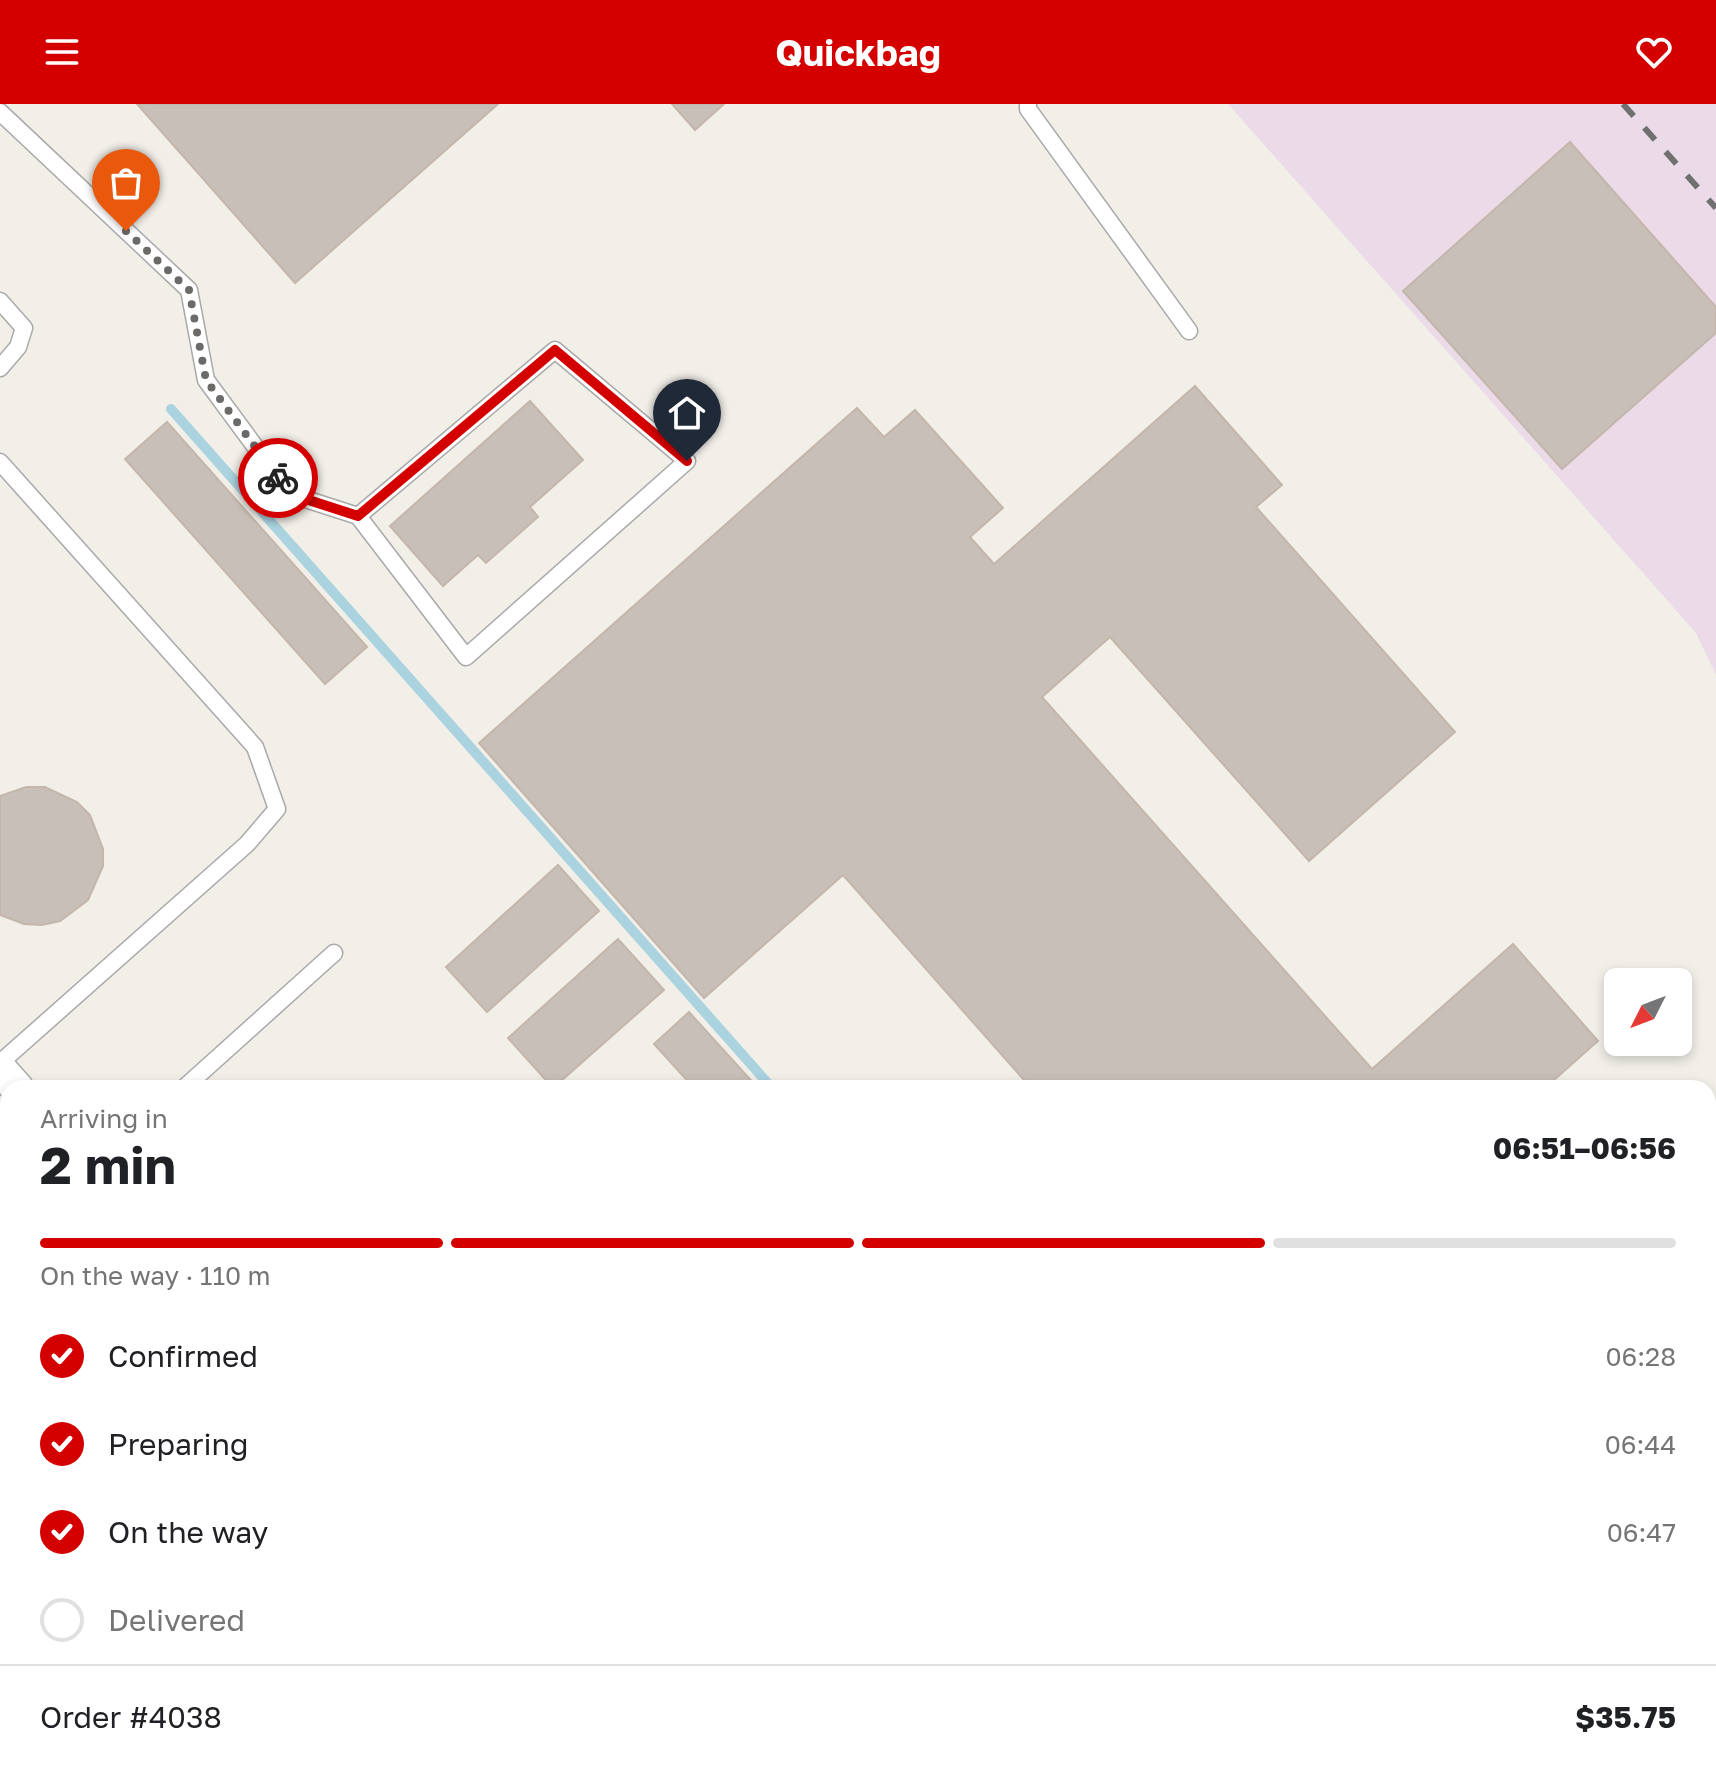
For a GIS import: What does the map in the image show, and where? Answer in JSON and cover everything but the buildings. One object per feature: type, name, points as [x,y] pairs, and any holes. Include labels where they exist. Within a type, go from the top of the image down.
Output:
[{"type":"lane","points":[[1028,104],[1028,109],[1189,331]]},
{"type":"lane","points":[[0,112],[189,290],[206,380],[290,494],[358,516],[466,657],[687,461],[555,350],[358,516]]},
{"type":"lane","points":[[0,301],[24,328],[18,347],[0,368]]},
{"type":"lane","points":[[0,462],[255,747],[277,809],[247,844],[0,1066]]},
{"type":"lane","points":[[193,1080],[334,953]]},
{"type":"shaded area","points":[[1228,104],[1716,104],[1716,675],[1696,633]]},
{"type":"waterway","points":[[171,409],[765,1080]]},
{"type":"railway","points":[[1623,104],[1716,208]]},
{"type":"way so far","points":[[126,231],[189,290],[206,380],[278,478]]},
{"type":"route","points":[[278,478],[290,494],[358,516],[555,350],[687,461]]}]
